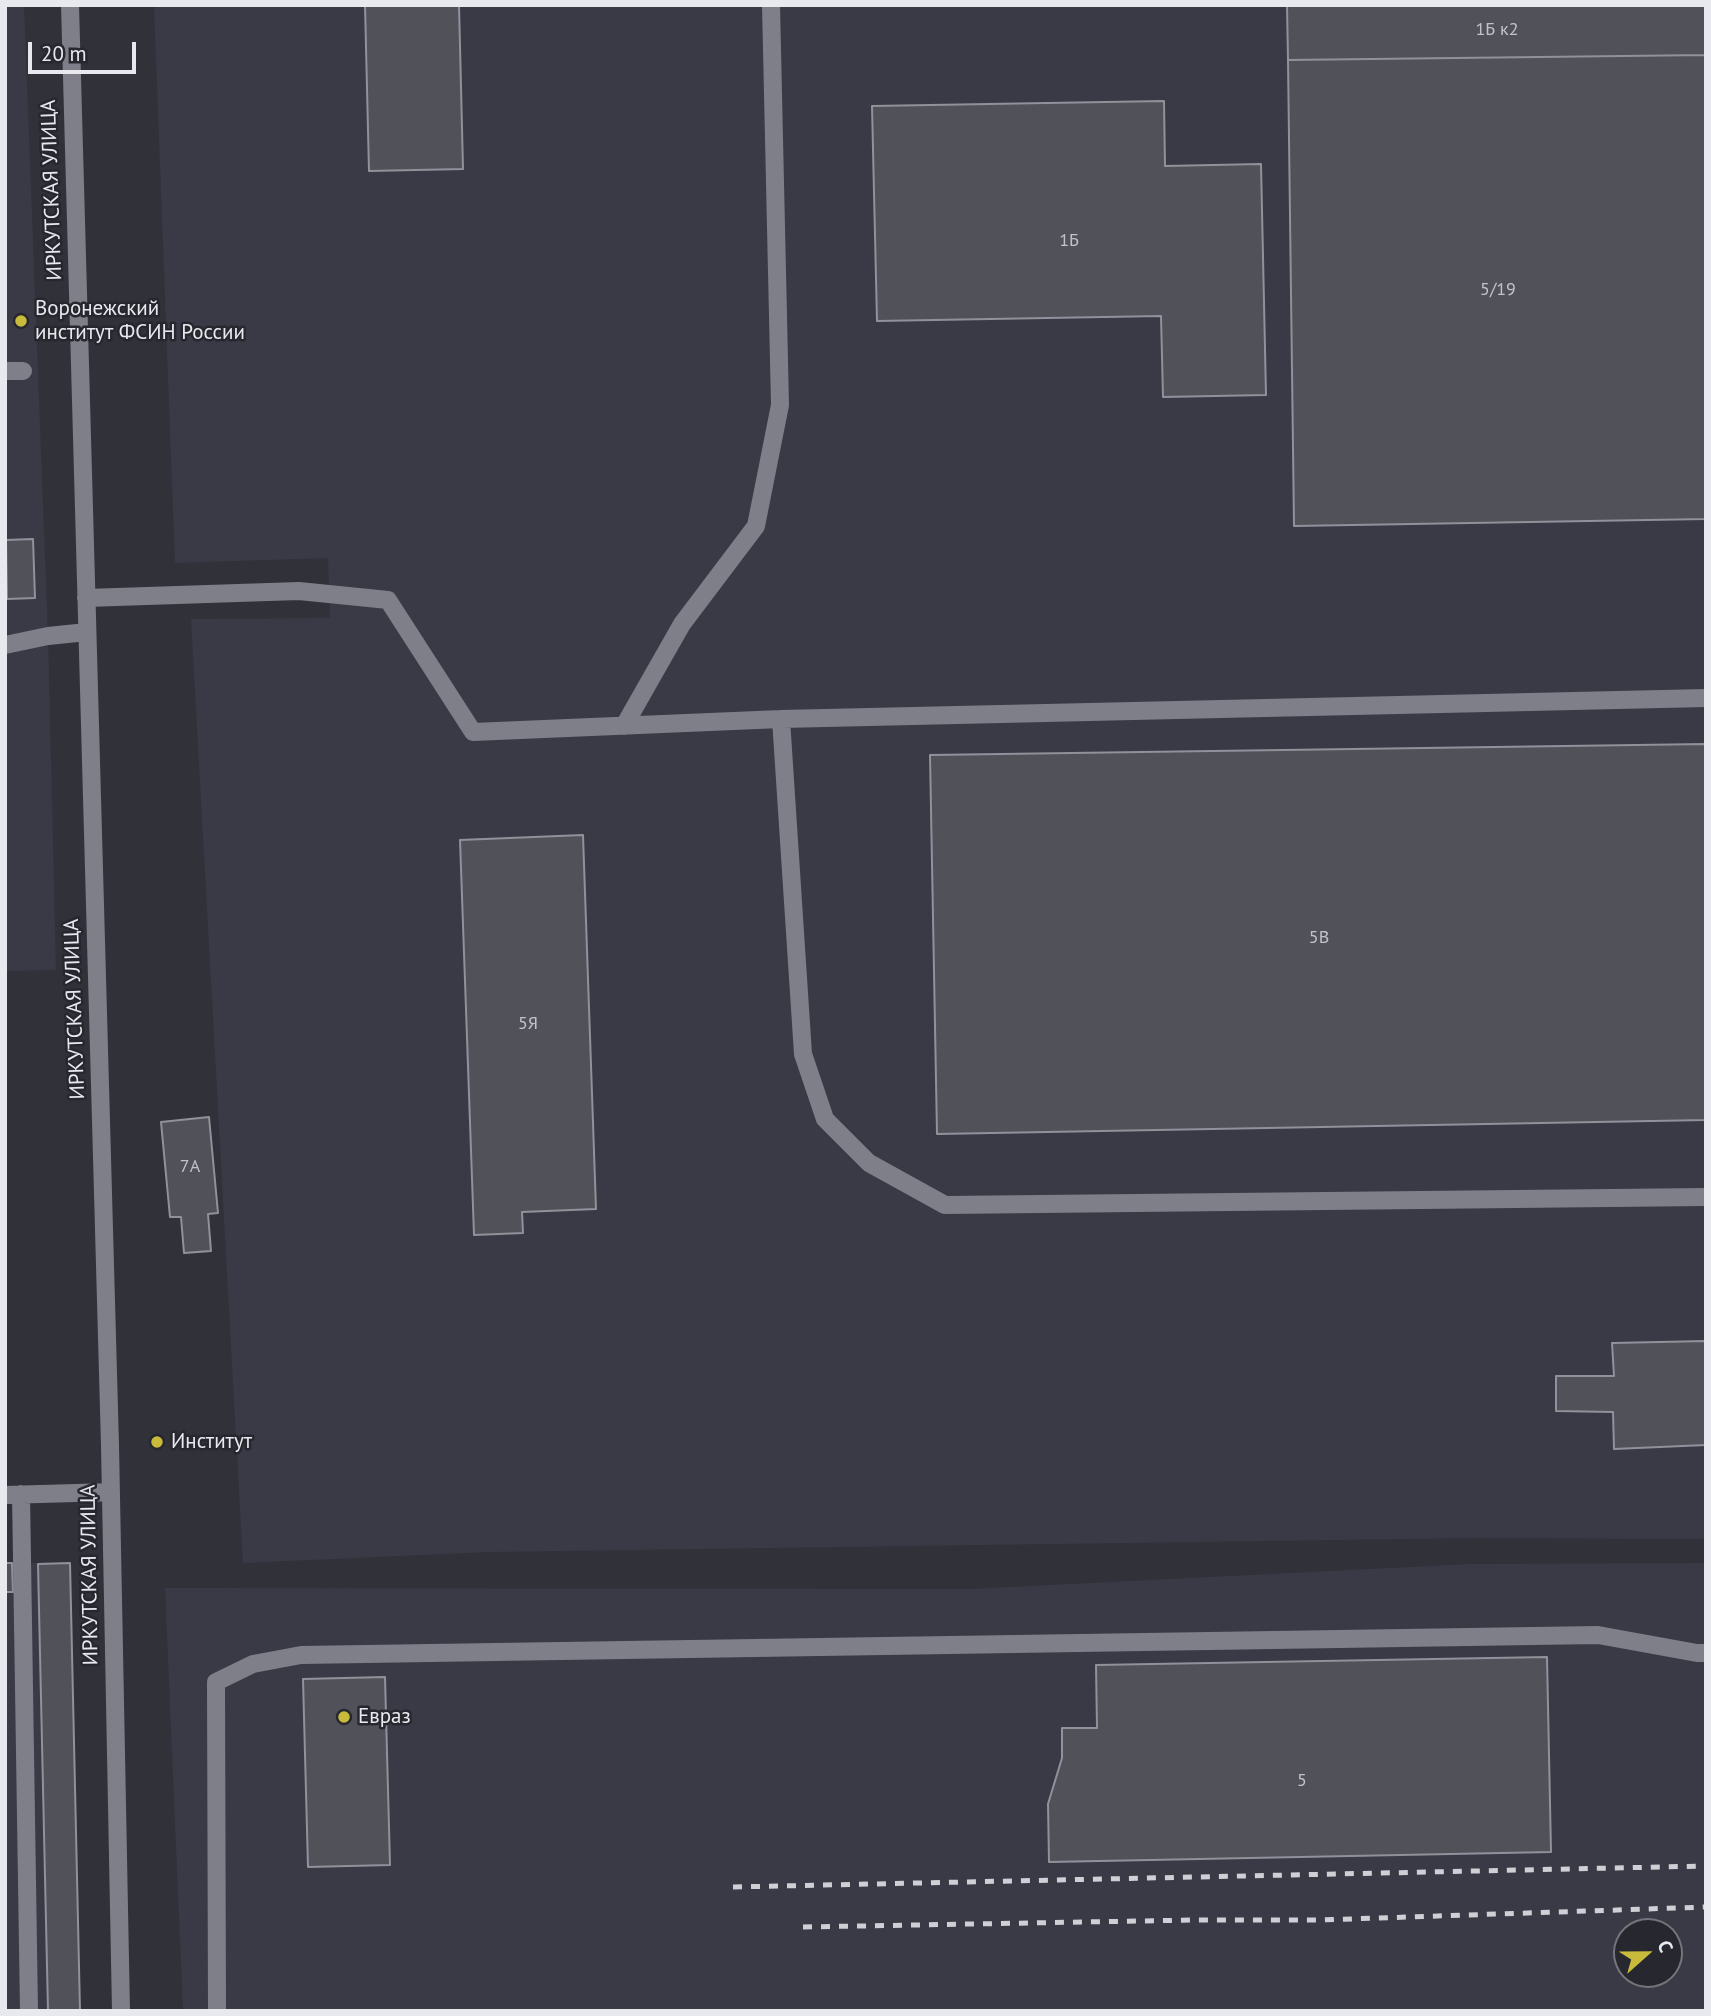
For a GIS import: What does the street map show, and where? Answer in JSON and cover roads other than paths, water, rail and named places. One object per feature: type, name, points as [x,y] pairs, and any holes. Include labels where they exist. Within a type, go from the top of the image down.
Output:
[{"type":"street","name":"ИРКУТСКАЯ УЛИЦА","points":[[70,5],[111,1492],[121,2011]]},
{"type":"street","points":[[624,726],[682,624],[757,526],[780,405],[771,5]]},
{"type":"street","points":[[86,598],[299,591],[388,600],[473,732],[781,719],[1706,698]]},
{"type":"street","points":[[5,645],[48,636],[88,632]]},
{"type":"street","points":[[781,719],[803,1054],[825,1119],[869,1163],[945,1205],[1706,1197]]},
{"type":"street","points":[[29,2011],[13,1495],[111,1492]]},
{"type":"street","points":[[217,2011],[216,1682],[253,1664],[301,1655],[1598,1635],[1706,1653]]},
{"type":"railway","points":[[733,1887],[1706,1866]]},
{"type":"railway","points":[[803,1927],[1319,1920],[1706,1907]]},
{"type":"place","name":"Воронежский институт ФСИН России","points":[[21,321]]},
{"type":"place","name":"Институт","points":[[157,1442]]},
{"type":"place","name":"Евраз","points":[[344,1717]]}]
